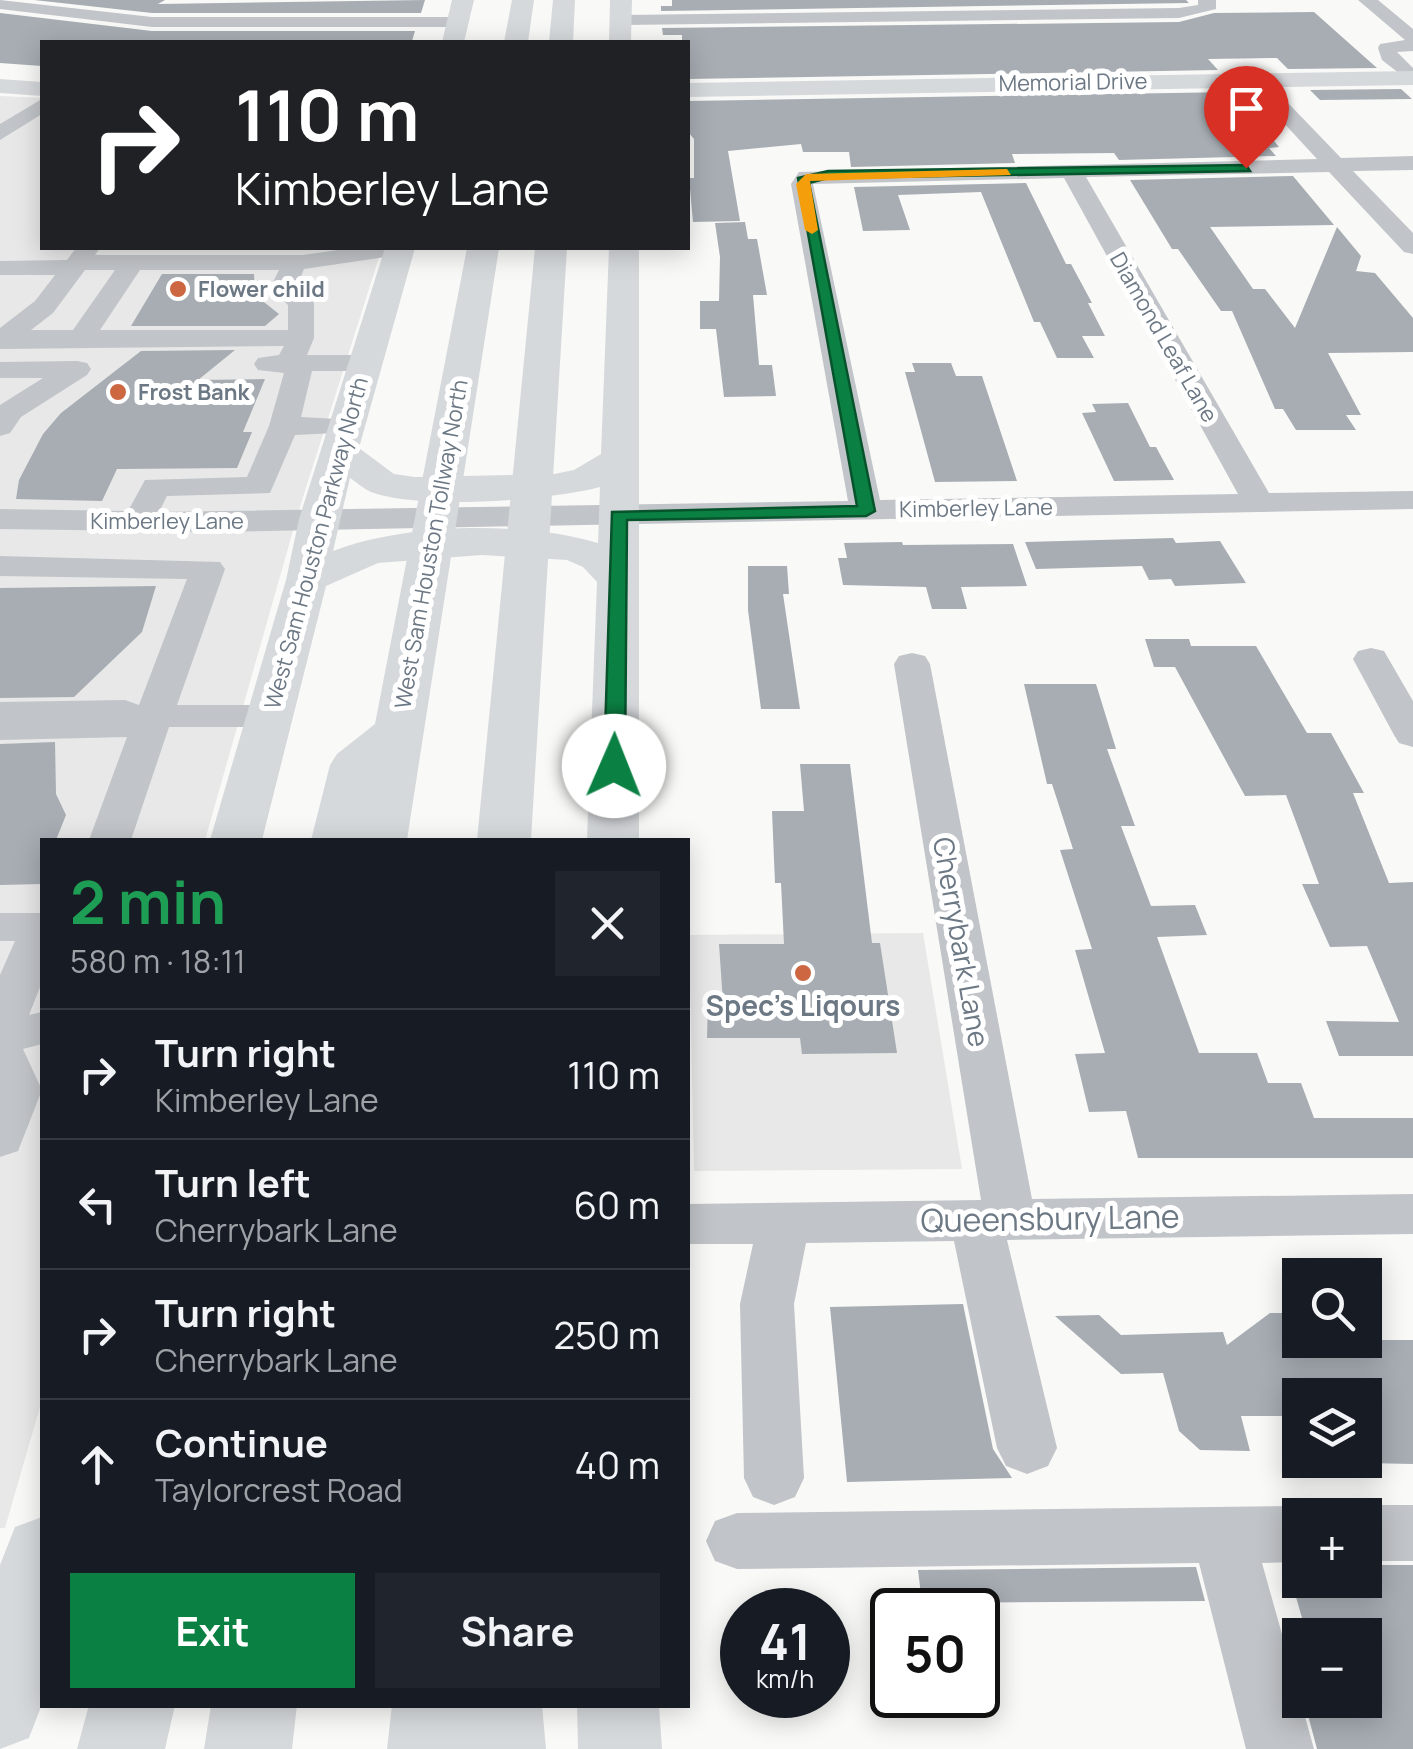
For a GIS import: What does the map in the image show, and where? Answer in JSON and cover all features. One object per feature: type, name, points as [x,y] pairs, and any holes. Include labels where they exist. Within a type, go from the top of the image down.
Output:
[{"type":"highway","points":[[516,40],[523,0]]},
{"type":"highway","points":[[560,40],[564,0]]},
{"type":"highway","name":"West Sam Houston Tollway North","points":[[380,838],[482,250]]},
{"type":"highway","points":[[504,838],[551,250]]},
{"type":"highway","points":[[338,838],[355,765],[399,730]]},
{"type":"highway","points":[[121,1749],[131,1708]]},
{"type":"highway","points":[[248,1749],[254,1708]]},
{"type":"highway","points":[[431,1749],[435,1708]]},
{"type":"highway","points":[[498,1708],[502,1749]]},
{"type":"main road","name":"Memorial Drive","points":[[690,88],[1413,78]]},
{"type":"main road","points":[[0,86],[38,94]]},
{"type":"main road","name":"West Sam Houston Parkway North","points":[[237,838],[319,519],[398,250]]},
{"type":"main road","points":[[613,838],[608,569],[595,503],[619,459],[624,250]]},
{"type":"main road","points":[[344,439],[382,483],[415,489],[554,486],[595,503]]},
{"type":"main road","points":[[306,580],[338,563],[368,535],[405,546],[567,546],[608,569]]},
{"type":"main road","points":[[0,1709],[22,1600]]},
{"type":"main road","points":[[618,1708],[620,1749]]},
{"type":"street","points":[[621,21],[1195,12],[1207,9],[1207,0]]},
{"type":"street","points":[[1367,0],[1413,42]]},
{"type":"street","points":[[0,4],[81,16],[168,22],[457,22]]},
{"type":"street","points":[[1413,42],[1387,48],[1389,56],[1413,78]]},
{"type":"street","points":[[1382,78],[1396,89],[1413,92]]},
{"type":"street","points":[[1254,80],[1413,246]]},
{"type":"street","points":[[4,124],[38,94]]},
{"type":"street","points":[[4,124],[40,133]]},
{"type":"street","points":[[866,511],[802,184],[806,178],[1413,163]]},
{"type":"street","name":"Diamond Leaf Lane","points":[[1071,172],[1258,502]]},
{"type":"street","points":[[0,268],[77,263],[127,268],[293,267],[389,250]]},
{"type":"street","points":[[2,339],[44,307],[77,263]]},
{"type":"street","points":[[293,267],[388,286]]},
{"type":"street","points":[[138,522],[156,487],[259,486],[284,426],[298,371],[295,351],[301,302],[283,288],[293,267]]},
{"type":"street","points":[[80,339],[127,268]]},
{"type":"street","points":[[2,339],[80,339],[295,351],[366,363]]},
{"type":"street","points":[[212,366],[295,351]]},
{"type":"street","points":[[0,370],[87,369],[10,411],[0,426]]},
{"type":"street","points":[[284,426],[344,439]]},
{"type":"street","name":"Kimberley Lane","points":[[0,519],[319,519],[368,535],[595,503],[866,511],[1413,500]]},
{"type":"street","points":[[0,566],[208,569],[111,838]]},
{"type":"street","points":[[1371,659],[1413,735]]},
{"type":"street","name":"Cherrybark Lane","points":[[912,664],[1027,1448]]},
{"type":"street","points":[[154,716],[270,716]]},
{"type":"street","points":[[7,721],[74,720]]},
{"type":"street","points":[[0,927],[40,929]]},
{"type":"street","points":[[0,1027],[40,934]]},
{"type":"street","points":[[0,1040],[40,1029]]},
{"type":"street","points":[[0,1040],[40,1054]]},
{"type":"street","points":[[0,1051],[18,1090],[0,1138]]},
{"type":"street","name":"Queensbury Lane","points":[[690,1224],[1413,1214]]},
{"type":"street","points":[[774,1478],[767,1304],[784,1222]]},
{"type":"street","points":[[1382,1534],[1413,1533]]},
{"type":"street","points":[[737,1542],[1282,1534]]},
{"type":"street","points":[[1223,1535],[1280,1749]]},
{"type":"shaded area","points":[[0,96],[40,98],[40,250],[381,250],[298,513],[206,838],[40,838],[40,1407],[5,1528],[0,1528]]},
{"type":"shaded area","points":[[923,933],[962,1169],[694,1171],[690,935]]},
{"type":"building","points":[[34,0],[165,0],[158,4],[425,0],[421,13],[152,13]]},
{"type":"building","points":[[672,0],[1189,3],[661,11],[661,6],[672,6]]},
{"type":"building","points":[[1314,12],[1377,68],[1288,69],[1277,58],[1208,59],[1218,70],[690,79],[690,40],[682,40],[682,35],[663,35],[662,28],[1179,22],[1214,13]]},
{"type":"building","points":[[0,13],[152,31],[415,31],[412,40],[40,40],[40,66],[0,63]]},
{"type":"building","points":[[1401,89],[1412,99],[1320,100],[1310,90]]},
{"type":"building","points":[[1234,92],[1279,147],[1269,148],[1276,156],[1119,160],[1114,153],[1012,154],[1015,163],[851,167],[849,152],[803,152],[801,144],[728,151],[740,221],[693,222],[690,178],[694,178],[694,139],[690,134],[690,101]]},
{"type":"building","points":[[1293,176],[1334,225],[1210,227],[1253,289],[1265,289],[1295,328],[1337,227],[1361,256],[1356,271],[1375,273],[1413,318],[1413,352],[1328,353],[1361,415],[1346,415],[1356,430],[1296,430],[1283,409],[1275,409],[1232,311],[1221,311],[1178,249],[1172,249],[1130,180]]},
{"type":"building","points":[[1026,183],[1066,264],[1071,264],[1092,303],[1088,303],[1105,336],[1082,336],[1094,358],[1057,358],[1040,322],[1034,322],[981,192],[898,195],[910,230],[863,231],[854,187]]},
{"type":"building","points":[[745,222],[748,239],[757,239],[767,295],[753,295],[759,365],[772,365],[776,396],[724,397],[716,329],[700,329],[700,301],[719,301],[720,257],[715,223]]},
{"type":"building","points":[[162,274],[254,274],[255,295],[279,314],[265,326],[131,326]]},
{"type":"building","points":[[235,350],[198,380],[265,379],[243,432],[252,432],[237,468],[117,469],[102,501],[16,499],[19,480],[43,434],[61,413],[141,351]]},
{"type":"building","points":[[912,363],[951,363],[956,376],[982,376],[1017,481],[935,482],[905,372],[915,372]]},
{"type":"building","points":[[1128,403],[1150,447],[1156,447],[1174,480],[1114,481],[1082,413],[1096,412],[1092,404]]},
{"type":"building","points":[[1173,538],[1176,543],[1220,541],[1246,583],[1175,586],[1171,579],[1149,580],[1142,566],[1036,569],[1025,542]]},
{"type":"building","points":[[844,543],[1013,544],[1027,586],[961,587],[967,609],[932,609],[926,587],[843,585],[838,558],[847,558]]},
{"type":"building","points":[[748,566],[787,566],[789,594],[783,594],[800,709],[761,709],[748,610]]},
{"type":"building","points":[[156,586],[142,632],[74,697],[0,698],[0,588]]},
{"type":"building","points":[[1145,639],[1189,639],[1191,646],[1256,646],[1307,733],[1331,733],[1364,793],[1353,793],[1389,883],[1413,882],[1413,1056],[1339,1056],[1326,1021],[1399,1022],[1367,946],[1330,947],[1302,884],[1319,884],[1286,795],[1245,796],[1175,667],[1154,667]]},
{"type":"building","points":[[1024,684],[1096,684],[1116,749],[1107,749],[1135,826],[1121,826],[1151,906],[1195,905],[1207,935],[1157,937],[1199,1053],[1257,1053],[1268,1083],[1301,1083],[1314,1118],[1413,1118],[1413,1158],[1138,1158],[1126,1111],[1089,1112],[1075,1054],[1105,1053],[1075,950],[1092,949],[1060,850],[1073,849],[1052,784],[1047,784]]},
{"type":"building","points":[[55,742],[56,794],[66,815],[57,838],[40,838],[40,884],[0,885],[0,744]]},
{"type":"building","points":[[800,764],[850,764],[872,943],[880,943],[897,1053],[802,1054],[800,1038],[707,1038],[708,1002],[723,1002],[719,944],[784,944],[781,883],[775,883],[772,811],[804,811]]},
{"type":"building","points":[[963,1304],[993,1449],[1012,1478],[847,1482],[830,1307]]},
{"type":"building","points":[[1270,1313],[1282,1313],[1282,1358],[1382,1358],[1382,1340],[1413,1340],[1413,1464],[1382,1463],[1382,1378],[1282,1378],[1282,1416],[1241,1416],[1250,1451],[1200,1450],[1179,1431],[1163,1373],[1121,1374],[1055,1316],[1099,1315],[1121,1335],[1223,1332],[1227,1345]]},
{"type":"building","points":[[1382,1565],[1413,1565],[1413,1749],[1317,1749],[1309,1718],[1382,1718],[1382,1618],[1302,1618],[1296,1598],[1382,1598]]},
{"type":"building","points":[[1196,1567],[1205,1601],[1000,1602],[1000,1588],[920,1588],[918,1570]]},
{"type":"slow traffic","points":[[812,230],[802,184],[806,178],[828,174],[1007,172]]},
{"type":"place","name":"Flower child","points":[[178,289]]},
{"type":"place","name":"Frost Bank","points":[[118,392]]},
{"type":"place","name":"Spec's Liqours","points":[[803,973]]},
{"type":"route","points":[[614,766],[618,515],[866,511],[802,181],[828,174],[1246,168]]}]
